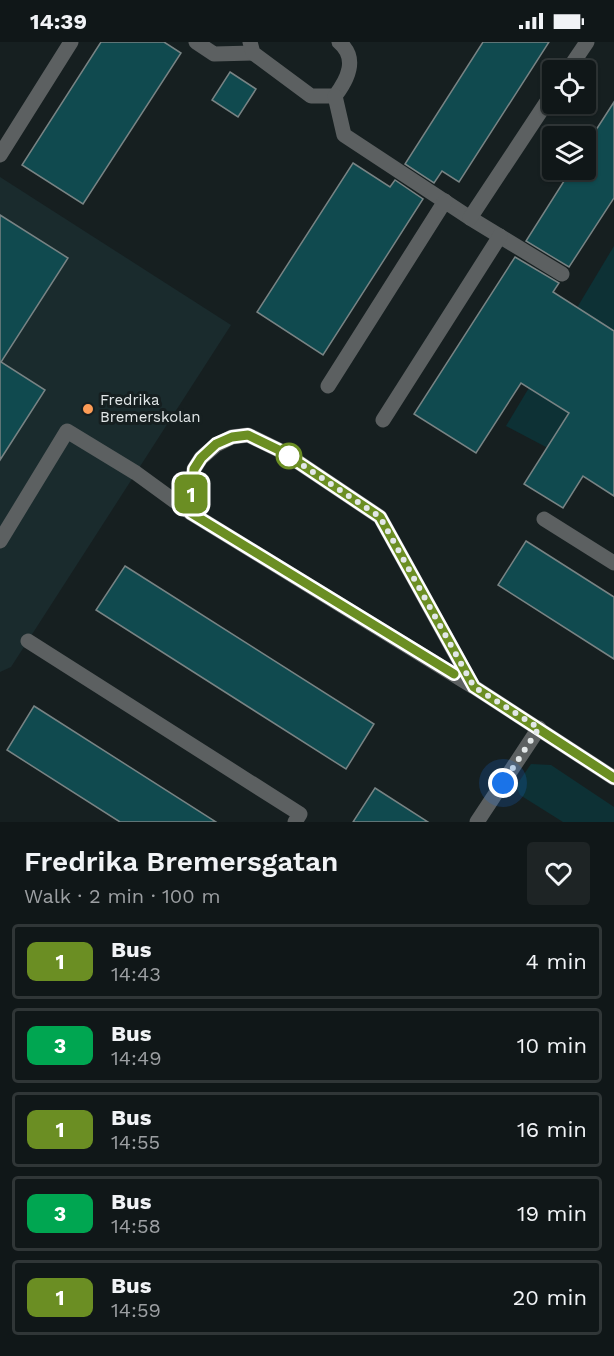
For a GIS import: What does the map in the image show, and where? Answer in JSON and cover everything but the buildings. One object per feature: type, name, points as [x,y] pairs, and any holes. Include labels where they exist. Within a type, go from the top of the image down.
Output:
[{"type":"street","points":[[0,155],[71,42]]},
{"type":"street","points":[[196,42],[214,54],[251,47],[311,96],[335,96]]},
{"type":"street","points":[[339,42],[348,57],[349,69],[347,80],[335,96],[344,135],[470,218],[561,274]]},
{"type":"street","points":[[574,60],[586,42]]},
{"type":"street","points":[[470,218],[542,109]]},
{"type":"street","points":[[328,386],[445,201]]},
{"type":"street","points":[[383,420],[500,236]]},
{"type":"street","points":[[0,541],[67,431],[136,473],[191,513],[474,687],[614,778]]},
{"type":"street","points":[[191,513],[194,469],[201,458],[216,444],[232,437],[248,435],[283,452],[380,517],[474,687]]},
{"type":"street","points":[[543,519],[614,563]]},
{"type":"street","points":[[28,641],[300,814],[295,822]]},
{"type":"street","points":[[477,822],[539,728]]},
{"type":"shaded area","name":"Fredrika Bremerskolan","points":[[0,177],[231,325],[11,667],[0,672]]},
{"type":"shaded area","points":[[614,246],[614,459],[599,475],[506,426]]},
{"type":"shaded area","points":[[531,764],[551,765],[614,807],[614,822],[563,822],[520,795],[516,786]]},
{"type":"bus line","name":"1","points":[[454,674],[191,513],[194,469],[201,458],[216,444],[232,437],[248,435],[283,452],[380,517],[474,687],[614,778]]},
{"type":"place","name":"Fredrika Bremerskolan","points":[[88,409]]},
{"type":"route","points":[[289,456],[283,452],[380,517],[474,687],[539,728],[503,783]]}]
